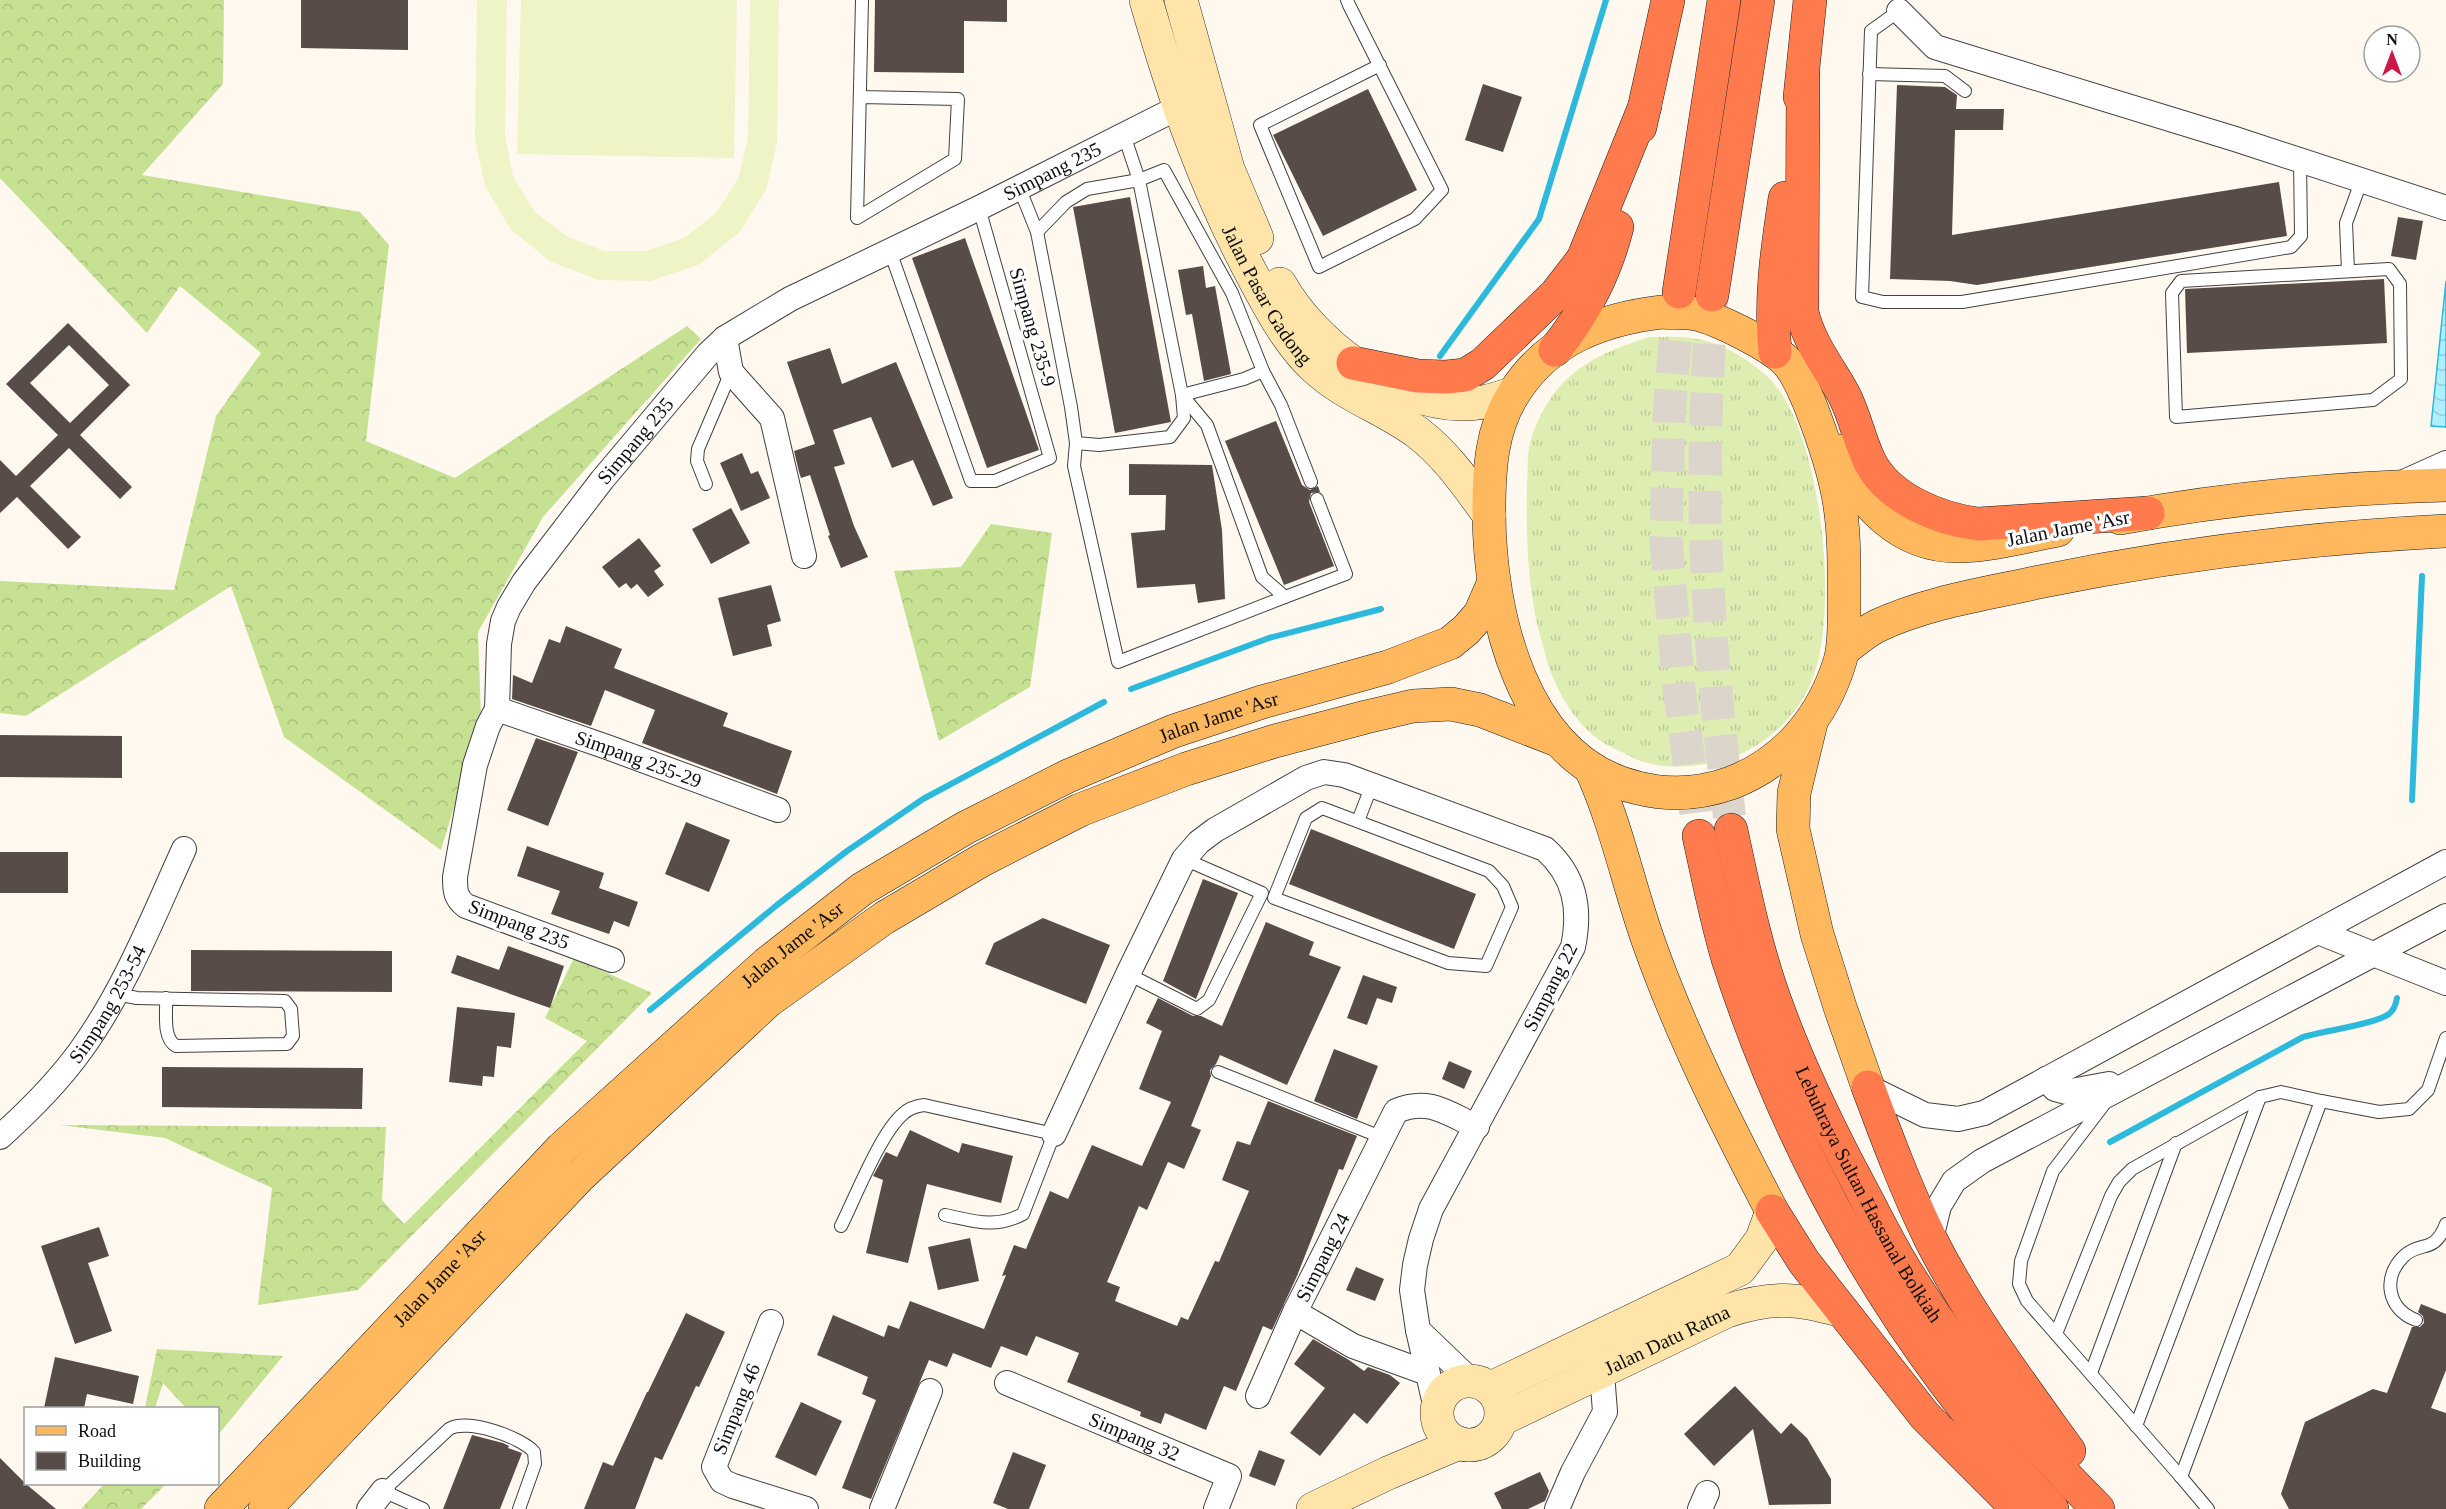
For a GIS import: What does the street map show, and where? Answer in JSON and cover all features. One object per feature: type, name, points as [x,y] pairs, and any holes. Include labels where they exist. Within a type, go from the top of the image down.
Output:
[{"type":"highway","points":[[1555,350],[1575,325],[1595,291],[1611,251],[1668,0]]},
{"type":"highway","points":[[1679,292],[1724,0]]},
{"type":"highway","points":[[1712,295],[1758,0]]},
{"type":"highway","points":[[1782,357],[1772,319],[1773,276],[1803,76],[1810,0]]},
{"type":"highway","points":[[1803,76],[1802,312],[1806,332],[1845,396],[1871,464],[1884,481],[1930,513],[1967,523],[2007,523],[2148,513]]},
{"type":"highway","points":[[1353,363],[1418,376],[1446,377],[1465,375],[1483,364],[1556,294],[1583,259],[1645,106]]},
{"type":"highway","name":"Lebuhraya Sultan Hassanal Bolkiah","points":[[1731,830],[1758,948],[1777,1008],[1829,1127],[1877,1219],[1916,1286],[1962,1352],[2042,1449],[2098,1509]]},
{"type":"highway","name":"Lebuhraya Sultan Hassanal Bolkiah","points":[[1699,836],[1727,956],[1747,1015],[1804,1151],[1843,1225],[1893,1309],[1932,1367],[1976,1424],[2052,1509]]},
{"type":"highway","points":[[1868,1087],[1897,1163],[1931,1239],[1981,1325],[2110,1509]]},
{"type":"highway","points":[[1772,1211],[1804,1262],[1925,1416],[2018,1509]]},
{"type":"main road","name":"Jalan Jame 'Asr","points":[[1557,740],[1533,704],[1515,666],[1501,621],[1493,584],[1489,542],[1489,478],[1493,447],[1501,418],[1514,393],[1532,369],[1555,350],[1580,333],[1604,323],[1630,316],[1662,312],[1696,314],[1724,325],[1805,372],[1816,387],[1844,462],[1856,486],[1870,505],[1892,525],[1918,540],[1939,545],[1983,544],[2148,513],[2266,496],[2446,485]]},
{"type":"main road","points":[[1557,740],[1592,769],[1624,785],[1659,793],[1688,793],[1719,787],[1749,776],[1773,760],[1811,723],[1826,699],[1844,650],[1844,569],[1840,506],[1830,462],[1814,416],[1782,357]]},
{"type":"main road","points":[[1844,650],[1875,627],[1915,611],[1960,599],[2106,568],[2262,544],[2356,535],[2446,531]]},
{"type":"main road","name":"Jalan Jame 'Asr","points":[[221,1509],[561,1148],[766,964],[862,889],[965,828],[1068,776],[1174,731],[1262,702],[1388,668],[1450,643],[1480,614],[1493,584]]},
{"type":"main road","name":"Jalan Jame 'Asr","points":[[264,1509],[579,1177],[768,1001],[884,918],[982,860],[1080,810],[1186,769],[1320,729],[1413,706],[1451,704],[1480,710],[1557,740]]},
{"type":"main road","points":[[1811,723],[1794,793],[1793,829],[1817,934],[1839,1007],[1868,1087]]},
{"type":"main road","points":[[1592,769],[1605,800],[1650,945],[1681,1027],[1725,1122],[1772,1211]]},
{"type":"street","name":"Jalan Pasar Gadong","points":[[1146,0],[1192,100],[1225,159],[1243,207],[1283,288],[1313,329],[1353,363],[1394,386],[1443,403],[1463,405],[1483,403],[1514,393]]},
{"type":"street","name":"Jalan Pasar Gadong","points":[[1186,6],[1192,100],[1200,166],[1232,237],[1289,337],[1313,367],[1340,389],[1416,432],[1446,457],[1489,515]]},
{"type":"street","points":[[1899,11],[1935,47],[2362,179],[2446,208]]},
{"type":"street","name":"Simpang 235","points":[[612,960],[466,906],[458,900],[455,877],[475,765],[488,726],[497,710],[499,644],[503,621],[524,582],[602,480],[708,354],[725,338],[790,298],[979,208],[1192,100]]},
{"type":"street","points":[[725,338],[731,372],[772,418],[804,556]]},
{"type":"street","points":[[2393,487],[2446,463]]},
{"type":"street","name":"Simpang 235-29","points":[[497,710],[607,747],[778,810]]},
{"type":"street","name":"Simpang 22","points":[[1054,1134],[1184,859],[1198,842],[1215,830],[1306,778],[1324,772],[1344,775],[1545,849],[1560,863],[1571,881],[1578,925],[1573,947],[1431,1209],[1415,1264],[1412,1290],[1418,1330],[1427,1373],[1445,1426]]},
{"type":"street","name":"Simpang 253-54","points":[[0,1137],[29,1111],[81,1050],[117,994],[184,849]]},
{"type":"street","points":[[1868,1087],[1925,1115],[1958,1119],[1984,1113],[2446,862]]},
{"type":"street","points":[[1931,1239],[1939,1206],[1954,1181],[1982,1161],[2446,916]]},
{"type":"street","points":[[2318,932],[2446,983]]},
{"type":"street","points":[[2046,1079],[2055,1089],[2066,1092],[2138,1077]]},
{"type":"street","name":"Simpang 24","points":[[1427,1373],[1353,1346],[1295,1311],[1396,1111],[1412,1104],[1431,1105],[1477,1127]]},
{"type":"street","name":"Jalan Datu Ratna","points":[[1502,1419],[1593,1357],[1740,1269],[1762,1239],[1772,1211]]},
{"type":"street","name":"Jalan Datu Ratna","points":[[1481,1384],[1593,1357],[1754,1302],[1785,1299],[1812,1302],[1842,1311]]},
{"type":"street","points":[[1258,1396],[1295,1311]]},
{"type":"street","name":"Simpang 46","points":[[771,1322],[714,1467],[722,1481],[806,1509]]},
{"type":"street","points":[[1418,1330],[1498,1397],[1502,1407],[1502,1419],[1498,1429],[1481,1443],[1470,1445],[1445,1426],[1438,1402],[1443,1393],[1460,1382],[1481,1384]]},
{"type":"street","points":[[1558,1509],[1573,1472],[1605,1412],[1605,1398],[1593,1357]]},
{"type":"street","name":"Simpang 32","points":[[1007,1383],[1229,1476],[1216,1509]]},
{"type":"street","points":[[882,1509],[930,1391]]},
{"type":"street","points":[[1313,1509],[1388,1473],[1445,1426]]},
{"type":"lane","points":[[860,97],[958,99],[956,159],[857,218],[862,0]]},
{"type":"lane","points":[[1347,0],[1380,65],[1442,190],[1415,219],[1319,267],[1260,125],[1380,65]]},
{"type":"lane","points":[[1899,11],[1871,31],[1862,297],[1883,303],[1962,303],[2292,247],[2301,236],[2300,160]]},
{"type":"lane","points":[[1869,74],[1945,76],[1965,91]]},
{"type":"lane","points":[[1077,443],[1099,445],[1170,437],[1184,418],[1182,395],[1139,180],[1124,135]]},
{"type":"lane","points":[[1037,232],[1066,202],[1087,189],[1139,180],[1164,170],[1232,293],[1263,371],[1281,405],[1311,482]]},
{"type":"lane","points":[[2348,271],[2346,224],[2362,179]]},
{"type":"lane","points":[[1019,187],[1037,232],[1077,443],[1074,466],[1078,488],[1118,662],[1346,574],[1317,499]]},
{"type":"lane","name":"Simpang 235-9","points":[[890,251],[971,481],[995,481],[1050,458],[979,208]]},
{"type":"lane","points":[[2389,269],[2400,284],[2401,379],[2373,400],[2176,417],[2172,293],[2181,281],[2348,271],[2389,269]]},
{"type":"lane","points":[[1182,395],[1244,379],[1263,371]]},
{"type":"lane","points":[[706,484],[698,460],[698,449],[731,372]]},
{"type":"lane","points":[[1182,395],[1207,425],[1262,577],[1285,597]]},
{"type":"lane","points":[[1358,820],[1372,785]]},
{"type":"lane","points":[[1322,808],[1358,820],[1489,872],[1503,886],[1512,907],[1486,966],[1448,963],[1274,898],[1306,818],[1322,808]]},
{"type":"lane","points":[[1128,974],[1197,1009],[1209,1000],[1262,893],[1184,859]]},
{"type":"lane","points":[[117,994],[137,998],[166,998],[285,1001],[291,1009],[293,1036],[287,1044],[176,1046],[170,1042],[168,1036],[166,998]]},
{"type":"lane","points":[[2056,1334],[2119,1182],[2132,1169],[2260,1097],[2281,1092],[2379,1112],[2409,1109],[2428,1090],[2446,1038]]},
{"type":"lane","points":[[1218,1072],[1381,1137]]},
{"type":"lane","points":[[2115,1090],[2053,1171],[2020,1261],[2019,1284],[2027,1301],[2208,1509]]},
{"type":"lane","points":[[2136,1426],[2260,1097]]},
{"type":"lane","points":[[2181,1478],[2321,1101]]},
{"type":"lane","points":[[841,1226],[880,1145],[901,1115],[912,1107],[924,1105],[1054,1134],[1023,1214],[1008,1222],[987,1224],[945,1215]]},
{"type":"lane","points":[[2091,1373],[2176,1143]]},
{"type":"lane","points":[[2415,1320],[2398,1311],[2391,1299],[2391,1282],[2396,1267],[2404,1255],[2431,1246],[2438,1240],[2446,1224]]},
{"type":"lane","points":[[376,1500],[449,1429],[461,1424],[473,1425],[524,1442],[534,1452],[535,1464],[519,1509]]},
{"type":"lane","points":[[376,1500],[423,1509]]},
{"type":"green space","points":[[0,0],[224,0],[223,84],[142,175],[360,212],[389,245],[366,441],[455,478],[687,326],[701,339],[543,517],[478,632],[481,718],[441,850],[284,737],[231,586],[26,716],[0,713],[0,581],[174,590],[216,416],[261,353],[180,286],[147,333],[0,178]]},
{"type":"green space","points":[[477,0],[507,0],[505,135],[513,176],[534,211],[566,236],[604,251],[645,251],[684,238],[716,213],[738,179],[748,139],[750,0],[779,0],[777,143],[766,190],[739,233],[698,265],[650,281],[599,280],[551,262],[511,230],[485,186],[475,139]]},
{"type":"green space","points":[[521,0],[737,0],[734,158],[517,154]]},
{"type":"green space","points":[[1649,337],[1686,337],[1712,343],[1743,358],[1769,378],[1787,403],[1802,438],[1821,523],[1825,569],[1825,612],[1820,650],[1805,696],[1784,723],[1758,745],[1727,759],[1690,766],[1659,765],[1629,756],[1602,741],[1580,722],[1558,690],[1553,678],[1535,615],[1529,573],[1528,457],[1534,430],[1543,412],[1559,387],[1575,372],[1615,349]]},
{"type":"green space","points":[[991,524],[1052,533],[1030,687],[939,741],[894,571],[961,567]]},
{"type":"green space","points":[[574,958],[652,993],[358,1290],[258,1305],[272,1188],[165,1138],[60,1125],[386,1127],[382,1200],[404,1224],[587,1041],[545,1018]]},
{"type":"green space","points":[[157,1349],[283,1356],[219,1434],[219,1407],[185,1407],[163,1383],[155,1407],[145,1407]]},
{"type":"green space","points":[[103,1485],[165,1485],[141,1509],[81,1509]]},
{"type":"water","points":[[2446,281],[2446,427],[2431,426]]},
{"type":"building","points":[[301,0],[408,0],[408,50],[301,48]]},
{"type":"building","points":[[875,0],[1007,0],[1007,22],[964,21],[964,73],[874,72]]},
{"type":"building","points":[[1483,84],[1522,97],[1503,152],[1465,140]]},
{"type":"building","points":[[1897,85],[1945,87],[1957,95],[1956,109],[2004,109],[2003,130],[1955,130],[1952,235],[2279,182],[2287,236],[1977,285],[1950,281],[1890,279]]},
{"type":"building","points":[[1368,89],[1417,190],[1323,236],[1273,135]]},
{"type":"building","points":[[1130,197],[1171,422],[1115,433],[1073,207]]},
{"type":"building","points":[[2398,217],[2423,221],[2416,260],[2391,256]]},
{"type":"building","points":[[965,238],[1039,450],[987,468],[912,258]]},
{"type":"building","points":[[1203,266],[1206,288],[1215,286],[1231,374],[1204,381],[1192,314],[1186,315],[1178,270]]},
{"type":"building","points":[[2384,279],[2387,343],[2187,353],[2185,289]]},
{"type":"building","points":[[68,323],[130,385],[80,435],[132,487],[120,499],[69,448],[30,486],[81,537],[68,549],[17,497],[0,513],[0,460],[16,476],[58,435],[6,384]],"holes":[[[69,345],[109,385],[70,423],[30,383]]]},
{"type":"building","points":[[830,348],[842,384],[896,362],[953,498],[933,506],[913,460],[892,468],[871,417],[833,430],[845,464],[834,467],[854,526],[868,557],[841,568],[828,536],[830,535],[810,475],[801,478],[799,472],[794,451],[815,444],[787,362]]},
{"type":"building","points":[[1276,421],[1302,485],[1310,490],[1318,486],[1320,492],[1311,493],[1309,502],[1334,566],[1284,585],[1225,441]]},
{"type":"building","points":[[742,453],[751,474],[758,471],[770,498],[741,511],[720,463]]},
{"type":"building","points":[[1129,464],[1212,465],[1222,530],[1225,599],[1198,603],[1195,584],[1137,588],[1131,533],[1165,530],[1166,495],[1129,495]]},
{"type":"building","points":[[731,508],[750,543],[711,564],[692,529]]},
{"type":"building","points":[[639,538],[661,566],[654,571],[664,585],[648,597],[637,584],[631,589],[626,583],[619,588],[602,567]]},
{"type":"building","points":[[771,585],[781,621],[767,625],[772,646],[733,656],[718,598]]},
{"type":"building","points":[[566,626],[622,649],[614,668],[728,713],[723,726],[792,751],[777,794],[642,743],[655,710],[605,690],[591,726],[512,699],[513,675],[532,683],[549,639],[560,643]]},
{"type":"building","points":[[0,735],[122,736],[122,778],[0,777]]},
{"type":"building","points":[[536,738],[578,752],[548,826],[507,810]]},
{"type":"building","points":[[686,822],[730,840],[709,892],[665,874]]},
{"type":"building","points":[[1311,829],[1476,894],[1454,949],[1289,884]]},
{"type":"building","points":[[527,846],[604,873],[599,888],[638,902],[629,927],[614,921],[609,934],[551,914],[560,891],[517,876]]},
{"type":"building","points":[[0,852],[68,852],[68,893],[0,893]]},
{"type":"building","points":[[1203,879],[1238,893],[1196,999],[1163,981]]},
{"type":"building","points":[[1043,918],[1110,945],[1086,1004],[985,964],[994,943]]},
{"type":"building","points":[[1266,922],[1314,942],[1309,955],[1341,967],[1287,1085],[1220,1055],[1210,1070],[1211,1076],[1191,1126],[1201,1130],[1184,1169],[1168,1162],[1147,1210],[1139,1206],[1107,1282],[1120,1287],[1115,1301],[1177,1326],[1181,1317],[1188,1320],[1215,1261],[1219,1262],[1249,1191],[1222,1180],[1237,1141],[1250,1145],[1268,1101],[1357,1136],[1343,1170],[1339,1169],[1297,1276],[1272,1330],[1263,1326],[1236,1391],[1224,1386],[1206,1430],[1165,1413],[1161,1424],[1140,1416],[1141,1412],[1067,1382],[1079,1353],[1036,1336],[1027,1356],[1001,1346],[991,1368],[953,1353],[947,1367],[929,1360],[871,1499],[842,1488],[876,1400],[862,1394],[868,1377],[817,1355],[833,1315],[884,1337],[888,1325],[899,1329],[910,1301],[984,1329],[1006,1275],[1002,1276],[1014,1245],[1026,1249],[1050,1191],[1068,1199],[1092,1145],[1142,1166],[1171,1102],[1139,1089],[1162,1031],[1146,1023],[1158,998],[1193,1016],[1201,1016],[1222,1026]]},
{"type":"building","points":[[508,946],[564,966],[550,1008],[451,973],[457,955],[499,970]]},
{"type":"building","points":[[191,950],[392,951],[392,992],[191,991]]},
{"type":"building","points":[[1363,975],[1397,987],[1392,1003],[1377,998],[1367,1025],[1347,1018]]},
{"type":"building","points":[[457,1007],[515,1013],[511,1048],[497,1046],[494,1077],[483,1076],[482,1086],[449,1082]]},
{"type":"building","points":[[1334,1049],[1378,1066],[1357,1119],[1314,1101]]},
{"type":"building","points":[[1449,1061],[1472,1071],[1464,1089],[1442,1079]]},
{"type":"building","points":[[162,1067],[363,1068],[362,1109],[162,1107]]},
{"type":"building","points":[[910,1130],[959,1153],[962,1143],[1013,1156],[1001,1203],[927,1184],[908,1263],[866,1253],[883,1180],[873,1176],[886,1152],[897,1157]]},
{"type":"building","points":[[99,1227],[109,1256],[88,1263],[112,1331],[75,1344],[41,1246]]},
{"type":"building","points":[[970,1238],[979,1281],[938,1290],[928,1247]]},
{"type":"building","points":[[1356,1267],[1384,1279],[1375,1301],[1346,1290]]},
{"type":"building","points":[[2421,1304],[2446,1314],[2446,1370],[2431,1408],[2446,1413],[2446,1509],[2289,1509],[2281,1494],[2305,1422],[2373,1389],[2387,1393],[2412,1327],[2420,1327],[2424,1323],[2423,1316],[2418,1312]]},
{"type":"building","points":[[686,1313],[725,1332],[699,1387],[696,1386],[662,1460],[655,1457],[635,1509],[584,1509],[603,1462],[613,1466]]},
{"type":"building","points":[[1313,1339],[1364,1371],[1368,1367],[1390,1375],[1400,1383],[1367,1424],[1354,1413],[1320,1456],[1290,1433],[1325,1388],[1294,1364]]},
{"type":"building","points":[[55,1357],[139,1376],[133,1404],[87,1394],[84,1407],[44,1407]]},
{"type":"building","points":[[1735,1386],[1781,1434],[1791,1423],[1807,1438],[1831,1479],[1831,1504],[1769,1505],[1753,1429],[1714,1466],[1684,1434]]},
{"type":"building","points":[[801,1402],[842,1421],[816,1476],[775,1457]]},
{"type":"building","points":[[472,1435],[503,1443],[509,1446],[508,1448],[522,1453],[500,1509],[443,1509]]},
{"type":"building","points":[[1259,1450],[1285,1460],[1275,1486],[1249,1476]]},
{"type":"building","points":[[1013,1452],[1046,1465],[1029,1509],[1008,1509],[993,1503]]},
{"type":"building","points":[[0,1458],[24,1482],[24,1485],[27,1485],[56,1509],[0,1509]]},
{"type":"building","points":[[1540,1472],[1549,1491],[1545,1501],[1528,1509],[1502,1509],[1494,1493]]},
{"type":"waterway","points":[[1440,356],[1539,219],[1606,0]]},
{"type":"waterway","points":[[2412,800],[2422,576]]},
{"type":"waterway","points":[[1131,689],[1269,638],[1381,609]]},
{"type":"waterway","points":[[650,1010],[777,905],[847,851],[923,799],[1104,702]]},
{"type":"waterway","points":[[2110,1142],[2303,1037],[2382,1018],[2392,1011],[2397,998]]},
{"type":"tunnel","points":[[1679,292],[1669,416],[1666,541],[1679,688],[1699,836]]},
{"type":"tunnel","points":[[1712,295],[1706,420],[1707,581],[1712,652],[1731,830]]}]
